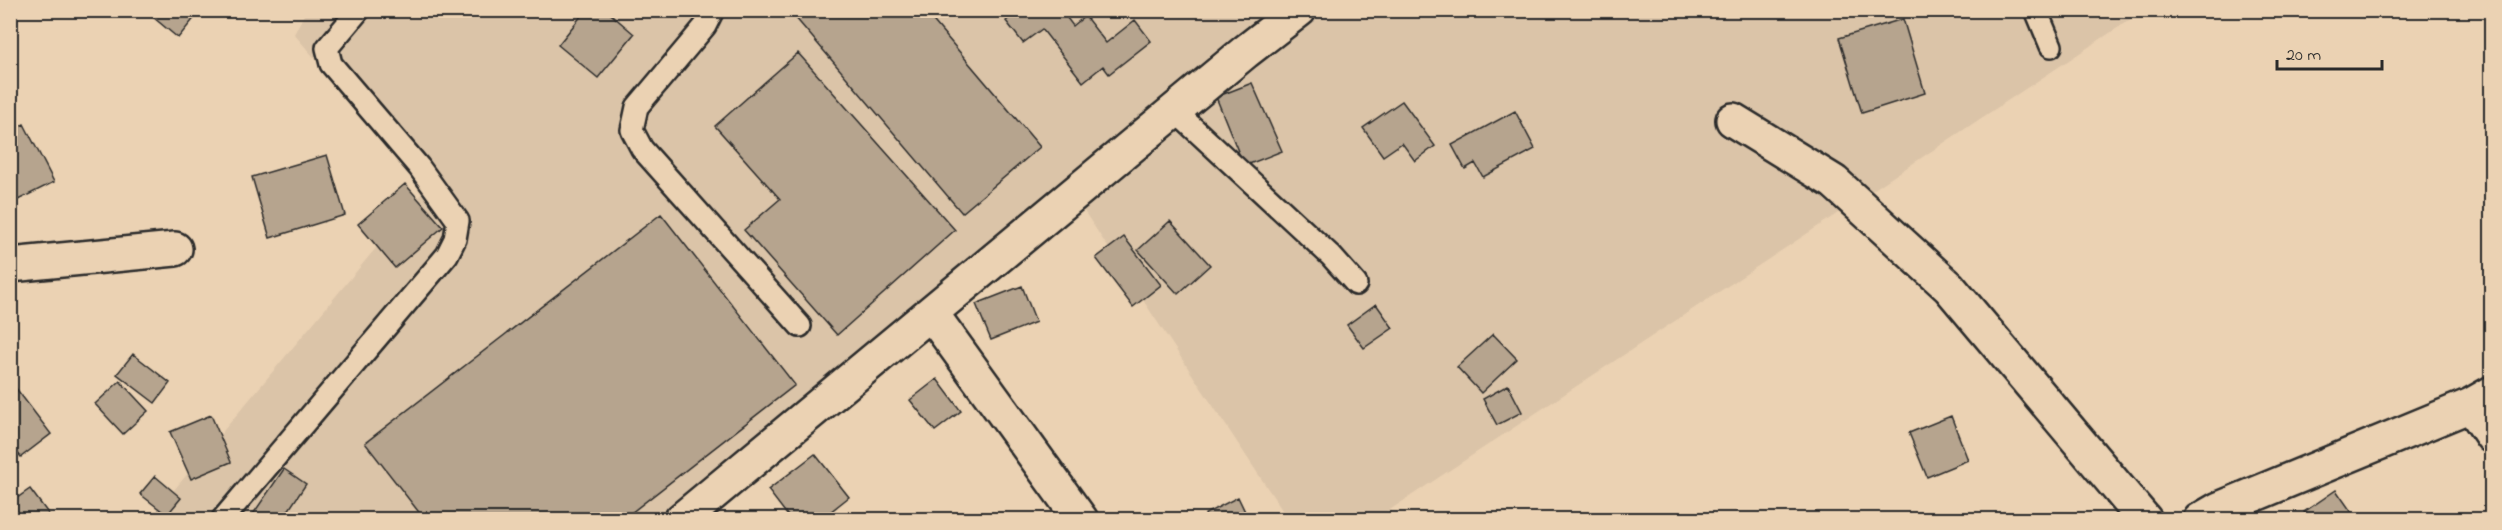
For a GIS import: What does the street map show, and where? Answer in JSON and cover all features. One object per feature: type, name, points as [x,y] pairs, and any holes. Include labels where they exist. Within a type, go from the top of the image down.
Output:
[{"type":"street","points":[[681,519],[1299,10]]},
{"type":"street","points":[[1733,120],[1834,182],[1949,287],[2145,519]]},
{"type":"street","points":[[10,265],[175,249]]},
{"type":"street","points":[[931,313],[1081,519]]},
{"type":"street","points":[[2215,516],[2481,399],[2492,436]]},
{"type":"lane","points":[[222,519],[447,255],[455,239],[458,221],[439,192],[331,64],[327,48],[359,10]]},
{"type":"lane","points":[[713,10],[705,26],[636,107],[632,130],[642,149],[800,326]]},
{"type":"lane","points":[[2036,10],[2051,46]]},
{"type":"lane","points":[[1175,111],[1331,256],[1356,284]]},
{"type":"shaded area","points":[[306,11],[2143,11],[1376,519],[1288,519],[1078,202],[681,519],[149,520],[426,188],[294,34]]},
{"type":"building","points":[[148,10],[201,10],[178,38],[147,12]]},
{"type":"building","points":[[586,10],[606,10],[634,34],[598,78],[558,45]]},
{"type":"building","points":[[789,10],[924,10],[1040,147],[962,213]]},
{"type":"building","points":[[1019,10],[1061,10],[1073,26],[1085,16],[1106,43],[1135,20],[1151,41],[1109,74],[1103,66],[1083,82],[1042,29],[1023,43],[1006,21]]},
{"type":"building","points":[[1903,19],[1925,93],[1862,113],[1839,38]]},
{"type":"building","points":[[798,53],[955,230],[837,335],[744,230],[780,199],[715,126]]},
{"type":"building","points":[[1252,83],[1282,151],[1244,166],[1216,97]]},
{"type":"building","points":[[1402,101],[1435,146],[1415,161],[1402,143],[1383,156],[1363,128]]},
{"type":"building","points":[[1515,111],[1535,149],[1483,177],[1475,163],[1465,169],[1452,145]]},
{"type":"building","points":[[24,124],[54,182],[10,204],[10,131]]},
{"type":"building","points":[[327,155],[345,215],[270,238],[252,177]]},
{"type":"building","points":[[405,184],[443,227],[395,268],[358,224]]},
{"type":"building","points":[[661,214],[795,385],[622,520],[425,520],[365,443]]},
{"type":"building","points":[[1170,221],[1210,265],[1178,294],[1138,250]]},
{"type":"building","points":[[1124,237],[1161,285],[1133,307],[1096,258]]},
{"type":"building","points":[[1022,286],[1036,322],[991,340],[976,304]]},
{"type":"building","points":[[1376,304],[1393,328],[1364,348],[1347,325]]},
{"type":"building","points":[[1493,334],[1517,359],[1481,393],[1457,367]]},
{"type":"building","points":[[133,354],[170,383],[155,403],[117,374]]},
{"type":"building","points":[[937,379],[961,411],[935,431],[910,400]]},
{"type":"building","points":[[120,381],[148,411],[123,434],[95,404]]},
{"type":"building","points":[[1508,385],[1522,412],[1497,425],[1483,399]]},
{"type":"building","points":[[15,387],[51,434],[21,457],[10,444],[10,390]]},
{"type":"building","points":[[211,415],[231,462],[191,479],[170,432]]},
{"type":"building","points":[[1951,416],[1968,460],[1927,477],[1909,433]]},
{"type":"building","points":[[815,454],[849,497],[820,520],[791,520],[768,490]]},
{"type":"building","points":[[284,469],[306,484],[282,520],[249,520]]},
{"type":"building","points":[[155,476],[181,498],[167,515],[140,494]]},
{"type":"building","points":[[30,489],[53,520],[10,520],[10,503]]},
{"type":"building","points":[[2336,490],[2357,520],[2309,520],[2304,512]]},
{"type":"building","points":[[1238,497],[1249,520],[1207,520],[1205,514]]}]
